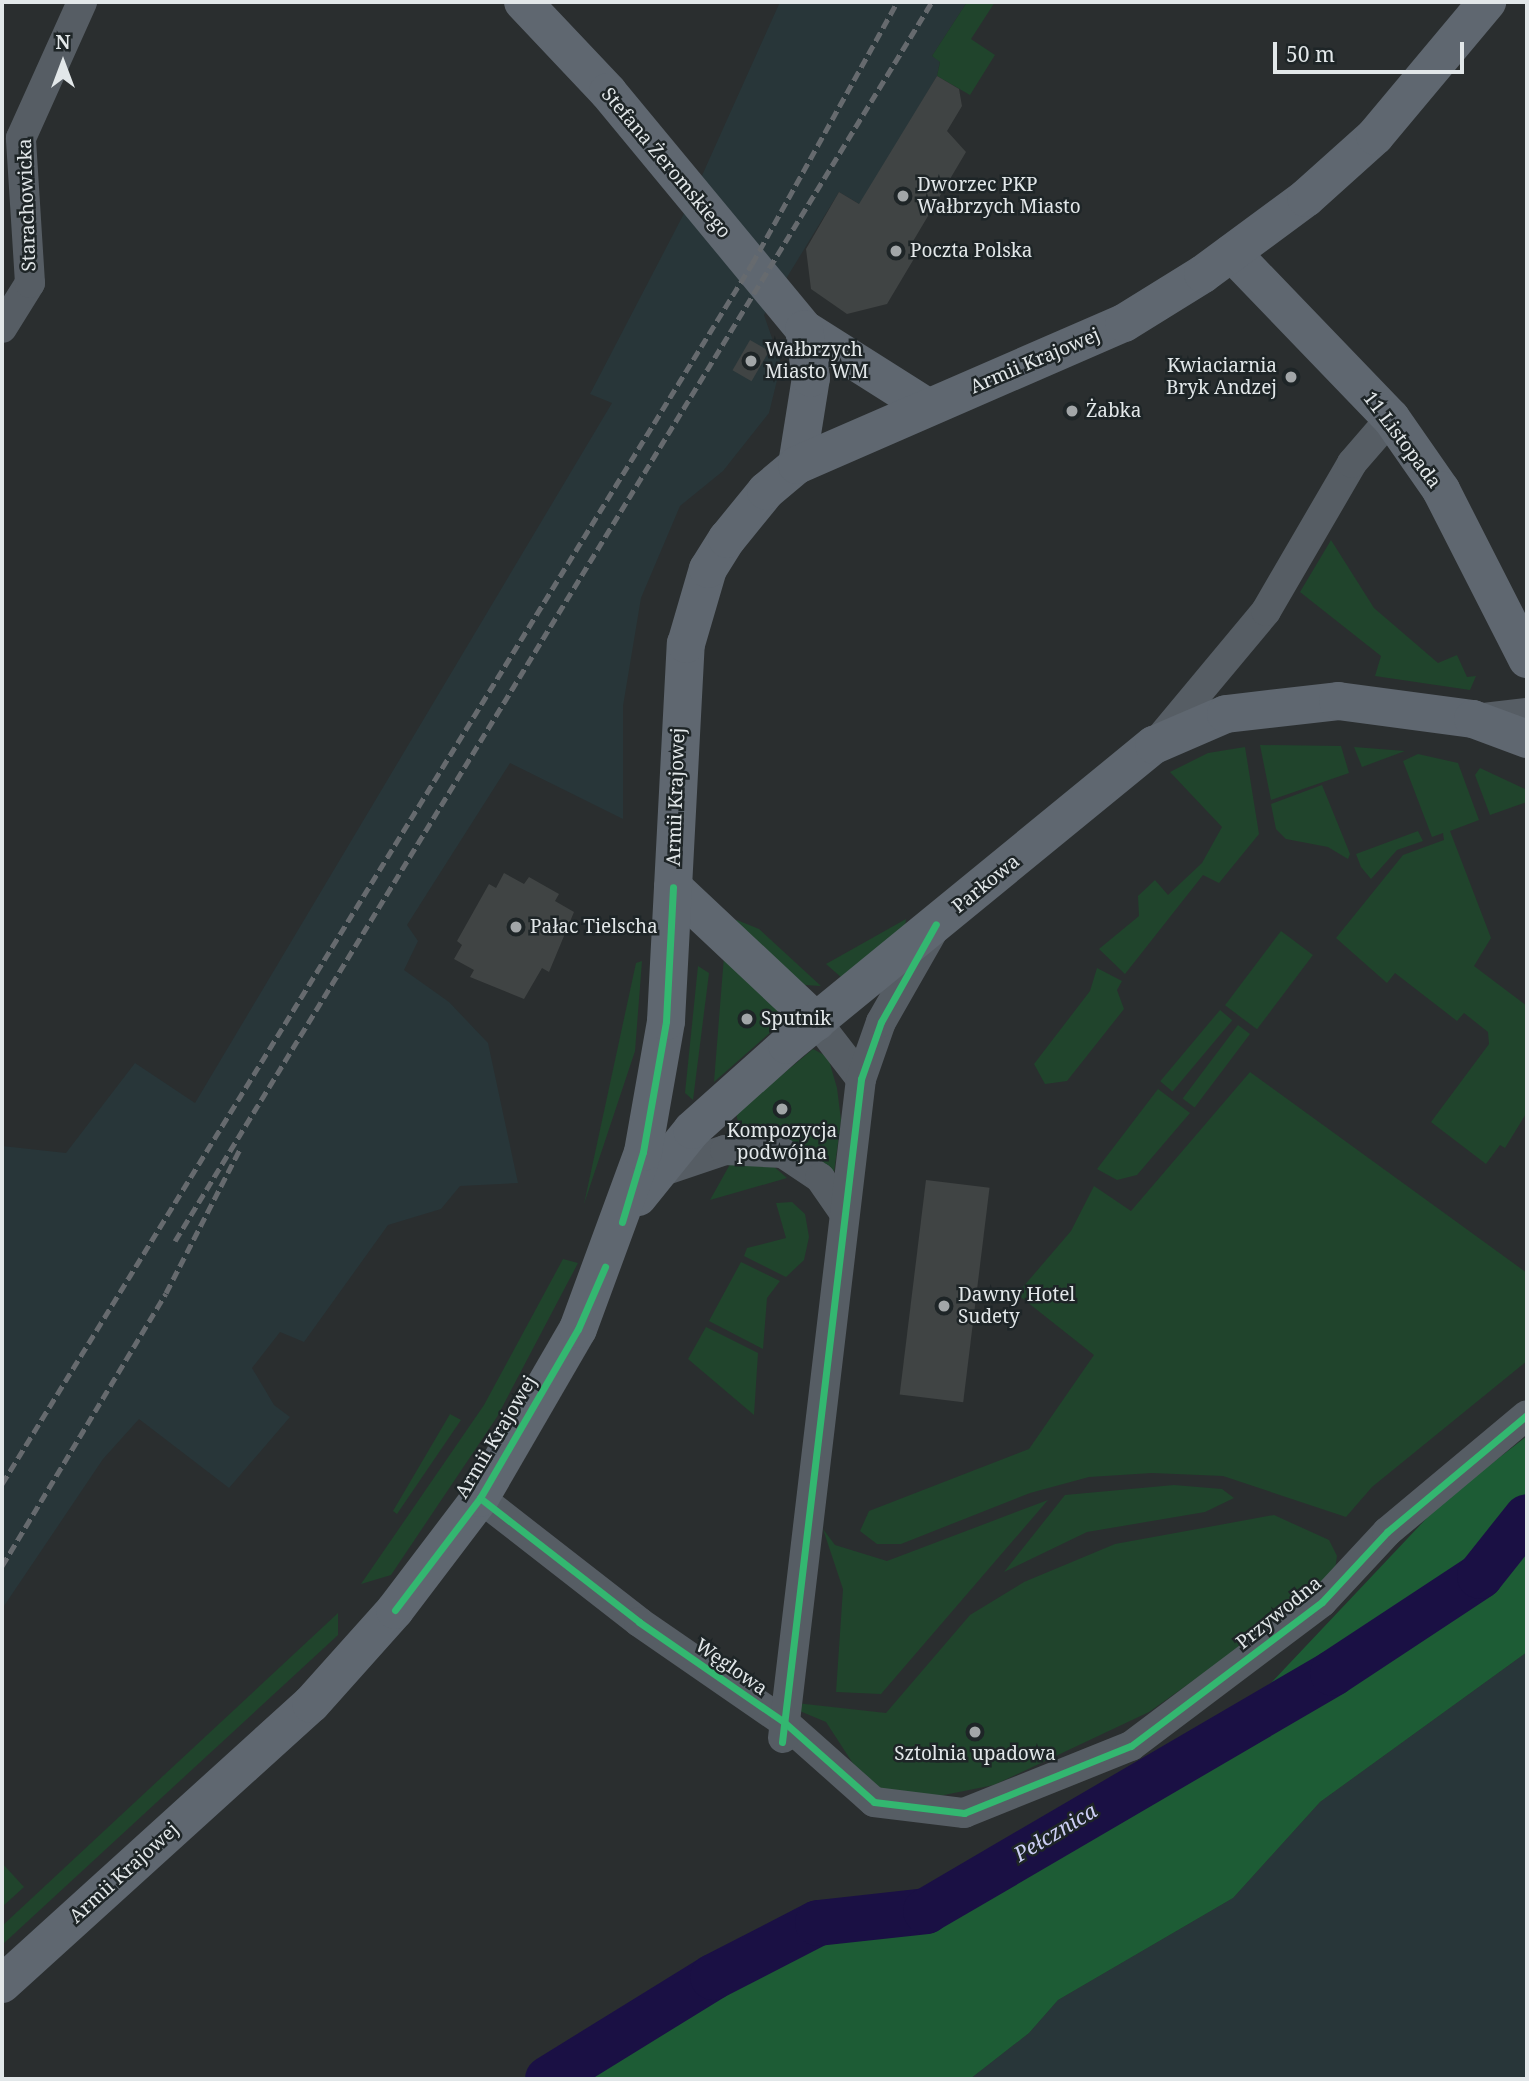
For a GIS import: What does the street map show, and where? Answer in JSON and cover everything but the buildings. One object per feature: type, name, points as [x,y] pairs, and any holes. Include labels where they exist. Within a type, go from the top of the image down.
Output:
[{"type":"main road","name":"Stefana Żeromskiego","points":[[523,2],[608,92],[804,329],[926,406]]},
{"type":"main road","name":"Armii Krajowej","points":[[2,1984],[311,1704],[405,1599],[480,1498],[578,1329],[622,1222],[643,1152],[666,1021],[681,686],[696,602],[727,539],[766,491],[797,465],[926,406],[1124,323],[1232,253],[1382,129],[1487,2]]},
{"type":"main road","name":"11 Listopada","points":[[1232,253],[1391,418],[1441,490],[1527,659]]},
{"type":"main road","points":[[797,465],[811,378],[804,329]]},
{"type":"main road","name":"Parkowa","points":[[622,1222],[654,1174],[692,1130],[817,1022],[1154,745],[1226,714],[1338,701],[1473,719],[1527,739]]},
{"type":"main road","points":[[673,887],[817,1022]]},
{"type":"street","name":"Starachowicka","points":[[2,328],[30,282],[21,138],[82,2]]},
{"type":"street","name":"Parkowa","points":[[1154,745],[1266,611],[1352,463],[1391,418]]},
{"type":"street","points":[[1473,719],[1527,713]]},
{"type":"street","points":[[783,1732],[843,1211],[861,1079],[881,1022],[936,924]]},
{"type":"street","points":[[817,1022],[861,1079]]},
{"type":"street","points":[[654,1174],[724,1150],[783,1153],[820,1178],[843,1211]]},
{"type":"street","name":"Przywodna","points":[[1060,1779],[1131,1746],[1322,1602],[1387,1532],[1527,1415]]},
{"type":"street","name":"Węglowa","points":[[480,1498],[874,1802],[964,1813],[1060,1779]]},
{"type":"shaded area","points":[[780,2],[967,2],[932,56],[940,61],[937,76],[861,205],[839,192],[764,315],[781,364],[769,413],[723,471],[680,506],[641,598],[623,706],[623,819],[510,763],[407,925],[418,941],[404,970],[449,1002],[488,1043],[518,1183],[460,1186],[441,1209],[388,1225],[304,1342],[280,1332],[252,1368],[274,1405],[290,1417],[229,1488],[139,1419],[103,1459],[2,1609],[2,1146],[66,1153],[135,1063],[195,1103],[612,403],[590,394],[691,200]]},
{"type":"shaded area","points":[[1527,1652],[1527,2079],[970,2079],[1029,2033],[1058,2000],[1233,1898],[1320,1802]]},
{"type":"green space","points":[[967,2],[995,2],[971,39],[995,55],[970,95],[937,76],[940,62],[932,56]]},
{"type":"green space","points":[[1331,540],[1374,608],[1438,663],[1457,655],[1467,677],[1476,676],[1470,690],[1375,676],[1381,656],[1300,592]]},
{"type":"green space","points":[[1260,745],[1341,746],[1349,773],[1271,800]]},
{"type":"green space","points":[[1245,747],[1259,834],[1219,883],[1203,875],[1125,974],[1099,949],[1139,916],[1138,896],[1155,880],[1168,895],[1202,863],[1222,827],[1170,772],[1208,753]]},
{"type":"green space","points":[[1354,747],[1405,751],[1362,767]]},
{"type":"green space","points":[[1418,754],[1458,763],[1479,820],[1450,831],[1491,938],[1474,966],[1527,1006],[1527,1112],[1505,1148],[1500,1145],[1486,1164],[1431,1122],[1489,1044],[1488,1032],[1464,1013],[1457,1021],[1395,973],[1387,983],[1336,938],[1403,855],[1444,840],[1443,833],[1432,837],[1403,761]]},
{"type":"green space","points":[[1480,768],[1527,790],[1527,802],[1490,815],[1475,775]]},
{"type":"green space","points":[[1322,785],[1350,854],[1348,859],[1328,847],[1286,839],[1276,829],[1271,804]]},
{"type":"green space","points":[[1418,831],[1423,841],[1397,850],[1371,879],[1361,867],[1356,854]]},
{"type":"green space","points":[[906,919],[905,927],[842,978],[826,964]]},
{"type":"green space","points":[[737,920],[759,929],[821,986],[805,985],[731,923]]},
{"type":"green space","points":[[1281,931],[1313,955],[1257,1029],[1225,1005]]},
{"type":"green space","points":[[724,956],[789,1016],[714,1082]]},
{"type":"green space","points":[[642,961],[635,1051],[584,1204],[636,963]]},
{"type":"green space","points":[[698,966],[709,973],[693,1100],[685,1093]]},
{"type":"green space","points":[[1097,968],[1122,981],[1117,990],[1124,1009],[1067,1081],[1045,1084],[1034,1064],[1090,991]]},
{"type":"green space","points":[[1220,1010],[1232,1020],[1172,1092],[1160,1081]]},
{"type":"green space","points":[[1238,1025],[1250,1034],[1195,1108],[1183,1098]]},
{"type":"green space","points":[[813,1049],[828,1057],[837,1088],[841,1120],[833,1180],[789,1144],[741,1136],[736,1113]]},
{"type":"green space","points":[[1250,1072],[1527,1273],[1527,1361],[1372,1487],[1346,1517],[1223,1476],[1152,1473],[1089,1477],[1030,1493],[901,1544],[877,1544],[860,1531],[869,1511],[1029,1449],[1094,1355],[1017,1294],[1071,1231],[1094,1186],[1131,1211]]},
{"type":"green space","points":[[1158,1089],[1190,1113],[1137,1175],[1117,1180],[1097,1169]]},
{"type":"green space","points":[[733,1159],[771,1164],[787,1178],[710,1200]]},
{"type":"green space","points":[[792,1202],[805,1214],[809,1237],[804,1260],[786,1277],[744,1256],[747,1248],[786,1238],[776,1203]]},
{"type":"green space","points":[[563,1259],[578,1263],[497,1417],[391,1575],[361,1584],[484,1405]]},
{"type":"green space","points":[[741,1262],[780,1281],[767,1298],[763,1349],[709,1321]]},
{"type":"green space","points":[[706,1327],[758,1353],[754,1415],[688,1359]]},
{"type":"green space","points":[[450,1414],[461,1420],[397,1514],[393,1511]]},
{"type":"green space","points":[[1527,1436],[1527,1652],[1320,1802],[1233,1898],[1058,2000],[1029,2033],[970,2079],[521,2079],[807,1912],[845,1906],[912,1911],[974,1891],[1271,1683],[1441,1503]]},
{"type":"green space","points":[[1174,1485],[1222,1489],[1234,1498],[1205,1512],[1087,1532],[1004,1572],[1065,1495]]},
{"type":"green space","points":[[1048,1500],[881,1694],[836,1692],[843,1589],[823,1529],[835,1545],[887,1561]]},
{"type":"green space","points":[[1274,1515],[1329,1540],[1337,1556],[1334,1576],[1318,1592],[1149,1712],[994,1785],[919,1800],[867,1785],[826,1722],[795,1709],[796,1703],[886,1713],[970,1615],[1024,1582],[1115,1544]]},
{"type":"green space","points":[[338,1613],[338,1635],[2,1945],[2,1926]]},
{"type":"green space","points":[[2,1863],[24,1887],[2,1907]]},
{"type":"waterway","name":"Pełcznica","points":[[548,2079],[713,1977],[818,1923],[926,1911],[1333,1673],[1480,1576],[1527,1517]]},
{"type":"railway","points":[[2,1484],[752,264],[897,2]]},
{"type":"railway","points":[[175,1241],[932,2]]},
{"type":"railway","points":[[2,1566],[166,1293],[240,1149]]},
{"type":"cycle path","points":[[622,1222],[643,1152],[666,1021],[673,887]]},
{"type":"cycle path","points":[[782,1742],[861,1079],[881,1022],[936,924]]},
{"type":"cycle path","points":[[395,1610],[480,1498],[578,1329],[605,1267]]},
{"type":"cycle path","points":[[480,1498],[639,1622],[784,1722],[874,1802],[964,1813],[1131,1746],[1322,1602],[1387,1532],[1527,1415]]},
{"type":"place","name":"Dworzec PKP Wałbrzych Miasto","points":[[903,196]]},
{"type":"place","name":"Poczta Polska","points":[[896,251]]},
{"type":"place","name":"Wałbrzych Miasto WM","points":[[751,361]]},
{"type":"place","name":"Kwiaciarnia Bryk Andzej","points":[[1291,377]]},
{"type":"place","name":"Żabka","points":[[1072,411]]},
{"type":"place","name":"Pałac Tielscha","points":[[516,927]]},
{"type":"place","name":"Sputnik","points":[[747,1019]]},
{"type":"place","name":"Kompozycja podwójna","points":[[782,1109]]},
{"type":"place","name":"Dawny Hotel Sudety","points":[[944,1306]]},
{"type":"place","name":"Sztolnia upadowa","points":[[975,1732]]}]
